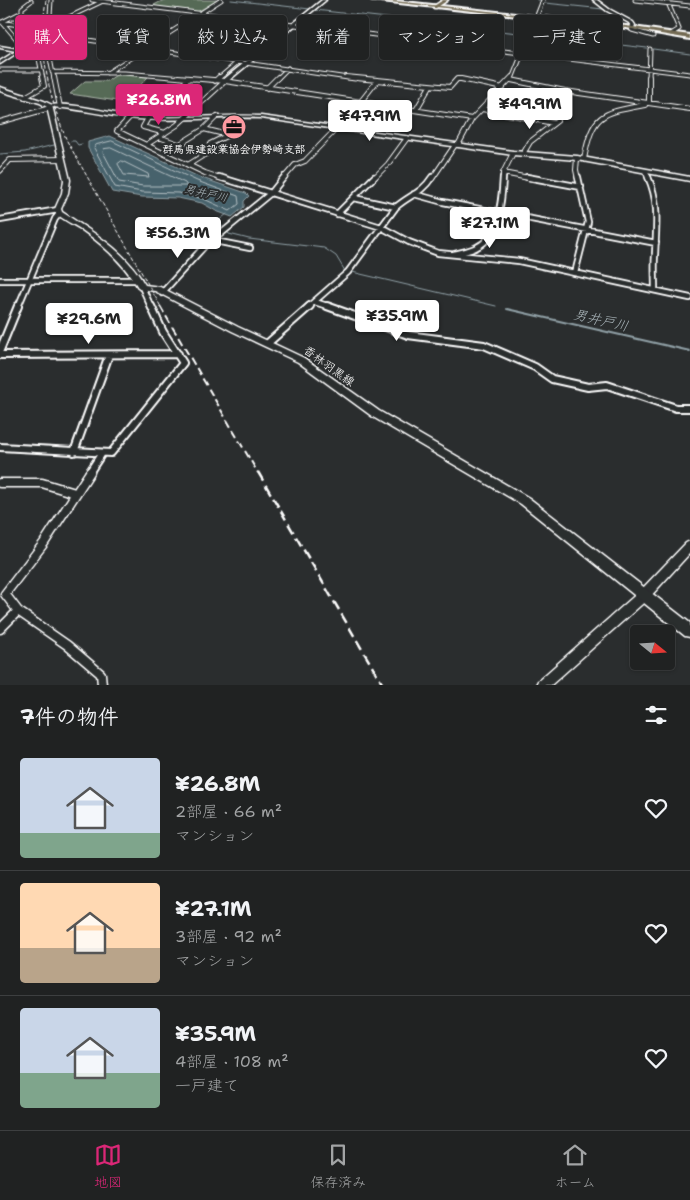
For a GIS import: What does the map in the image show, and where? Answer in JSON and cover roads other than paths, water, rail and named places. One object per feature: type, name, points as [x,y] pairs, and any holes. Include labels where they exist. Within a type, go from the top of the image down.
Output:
[{"type":"highway","points":[[374,0],[514,15]]},
{"type":"highway","points":[[622,28],[690,38]]},
{"type":"highway","points":[[632,29],[690,38]]},
{"type":"main road","points":[[436,6],[441,0]]},
{"type":"main road","points":[[436,6],[446,0]]},
{"type":"main road","points":[[0,89],[50,107],[66,184],[59,212],[96,237],[133,270],[140,284]]},
{"type":"main road","name":"香林羽黒線","points":[[140,284],[154,288],[301,360],[344,393],[411,436],[525,501],[690,631]]},
{"type":"street","points":[[49,15],[51,0]]},
{"type":"street","points":[[92,0],[514,52]]},
{"type":"street","points":[[169,32],[221,0]]},
{"type":"street","points":[[146,145],[183,119],[225,81],[324,0]]},
{"type":"street","points":[[537,15],[543,0]]},
{"type":"street","points":[[595,0],[608,10],[632,22],[634,32],[653,36]]},
{"type":"street","points":[[634,0],[690,6]]},
{"type":"street","points":[[662,0],[669,4],[679,29],[671,34]]},
{"type":"street","points":[[1,22],[22,12],[22,8],[31,1]]},
{"type":"street","points":[[73,15],[103,1]]},
{"type":"street","points":[[11,16],[15,16]]},
{"type":"street","points":[[1,22],[15,24]]},
{"type":"street","points":[[1,22],[6,30],[15,35]]},
{"type":"street","points":[[0,47],[15,50]]},
{"type":"street","points":[[649,103],[650,49]]},
{"type":"street","points":[[169,51],[377,81],[450,87],[457,79],[461,79],[504,88]]},
{"type":"street","points":[[1,61],[15,52]]},
{"type":"street","points":[[25,97],[44,86],[38,60]]},
{"type":"street","points":[[50,60],[60,107]]},
{"type":"street","points":[[107,73],[126,60]]},
{"type":"street","points":[[268,343],[348,272],[396,207],[429,184],[472,119],[512,80],[519,60]]},
{"type":"street","points":[[578,60],[690,74]]},
{"type":"street","points":[[215,80],[240,61]]},
{"type":"street","points":[[267,88],[288,68]]},
{"type":"street","points":[[0,70],[40,70]]},
{"type":"street","points":[[52,72],[107,73],[225,81],[472,119]]},
{"type":"street","points":[[161,106],[188,79]]},
{"type":"street","points":[[512,80],[565,91],[690,109]]},
{"type":"street","points":[[162,292],[208,242],[226,230],[269,194],[295,165],[305,161],[339,127],[377,81]]},
{"type":"street","points":[[416,110],[430,86]]},
{"type":"street","points":[[584,159],[591,129],[606,112],[649,103]]},
{"type":"street","points":[[0,122],[50,107],[148,118],[261,117],[513,153],[584,159],[690,179]]},
{"type":"street","points":[[482,109],[555,122],[530,142],[523,154]]},
{"type":"street","points":[[180,144],[204,129],[217,116]]},
{"type":"street","points":[[130,117],[117,131],[205,174],[381,228],[409,242],[438,253],[519,262],[690,298]]},
{"type":"street","points":[[148,118],[143,127],[165,133]]},
{"type":"street","points":[[188,165],[215,148],[210,144],[228,135],[204,129]]},
{"type":"street","points":[[159,137],[206,154]]},
{"type":"street","points":[[336,214],[388,164],[407,138]]},
{"type":"street","points":[[452,255],[478,246],[492,233],[502,193],[503,173],[513,153]]},
{"type":"street","points":[[575,273],[588,222],[576,170],[577,158]]},
{"type":"street","points":[[0,171],[10,160],[62,159]]},
{"type":"street","points":[[645,171],[657,199],[658,232],[655,290]]},
{"type":"street","points":[[503,173],[581,187]]},
{"type":"street","points":[[414,194],[443,202],[656,243]]},
{"type":"street","points":[[354,198],[396,207]]},
{"type":"street","points":[[0,220],[59,212]]},
{"type":"street","points":[[0,350],[2,337],[59,212]]},
{"type":"street","points":[[212,241],[250,248]]},
{"type":"street","points":[[0,280],[140,284],[163,332],[183,363],[111,453],[0,447]]},
{"type":"street","points":[[315,302],[408,335],[484,345],[535,367],[552,379],[588,387],[607,385],[676,408],[690,408]]},
{"type":"street","points":[[0,355],[109,356],[178,354]]},
{"type":"street","points":[[74,452],[109,356]]},
{"type":"street","points":[[102,453],[44,543],[5,594],[18,611],[68,644],[101,674],[102,685]]},
{"type":"street","points":[[0,483],[12,485],[42,483],[75,493]]},
{"type":"street","points":[[542,685],[645,594],[690,546]]},
{"type":"street","points":[[0,629],[18,611]]},
{"type":"water","points":[[110,136],[199,177],[246,193],[249,196],[244,201],[244,207],[232,217],[202,203],[178,198],[142,197],[112,192],[88,148],[88,142]]},
{"type":"waterway","points":[[231,0],[310,9]]},
{"type":"waterway","points":[[545,3],[603,9],[609,12]]},
{"type":"waterway","points":[[315,10],[379,17]]},
{"type":"waterway","points":[[504,31],[514,33]]},
{"type":"waterway","points":[[622,45],[647,48]]},
{"type":"waterway","points":[[653,49],[690,54]]},
{"type":"waterway","name":"男井戸川","points":[[71,141],[75,141],[78,145],[82,144]]},
{"type":"waterway","name":"男井戸川","points":[[0,154],[25,152],[54,145]]},
{"type":"waterway","name":"男井戸川","points":[[227,214],[218,221],[229,234],[249,239],[324,248],[336,256],[345,271]]},
{"type":"waterway","name":"男井戸川","points":[[352,272],[496,306]]},
{"type":"waterway","name":"男井戸川","points":[[507,309],[690,351]]},
{"type":"railway","points":[[46,0],[43,37],[46,72],[60,124],[67,141],[161,307]]},
{"type":"railway","points":[[160,306],[258,473]]},
{"type":"railway","points":[[258,472],[383,685]]},
{"type":"place","name":"群馬県建設業協会伊勢崎支部","points":[[234,127]]}]
